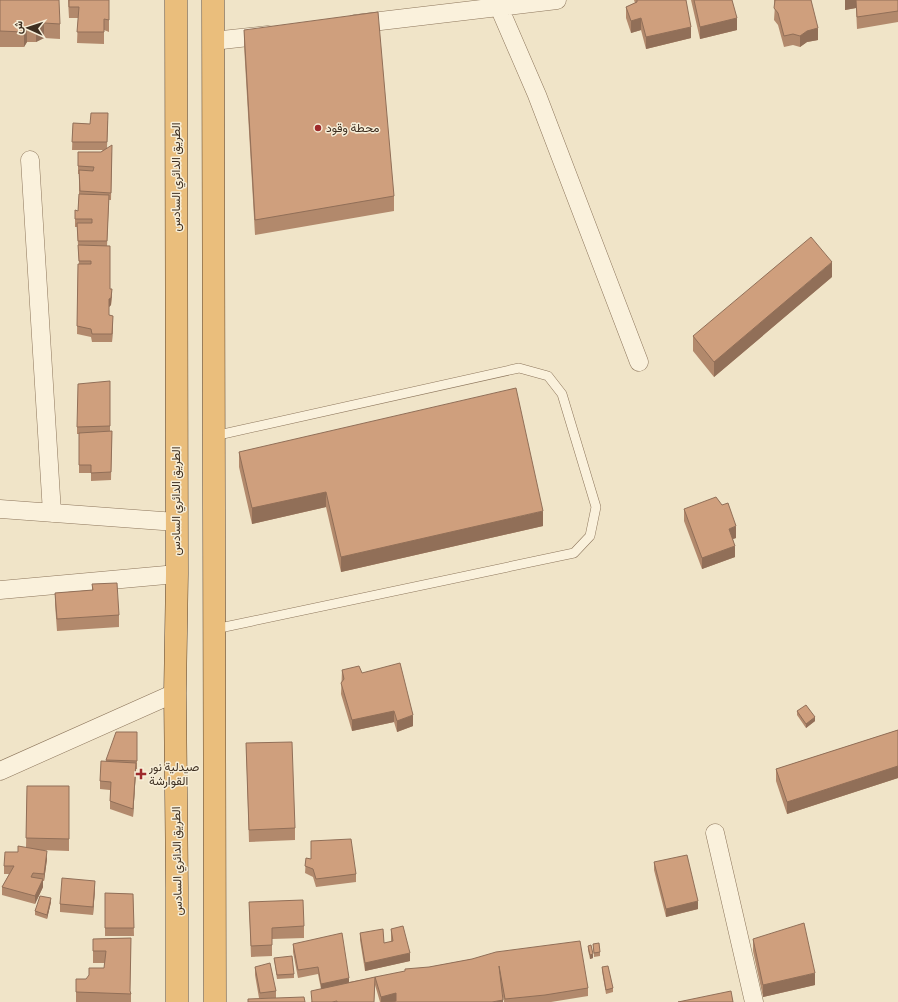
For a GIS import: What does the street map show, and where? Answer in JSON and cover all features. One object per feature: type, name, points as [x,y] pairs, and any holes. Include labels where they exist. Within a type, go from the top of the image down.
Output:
[{"type":"highway","name":"الطريق الدائري السادس","points":[[176,0],[177,574],[175,693],[177,1002]]},
{"type":"highway","points":[[213,0],[215,1002]]},
{"type":"street","points":[[340,26],[557,0]]},
{"type":"street","points":[[499,7],[537,94],[640,362]]},
{"type":"street","points":[[213,41],[285,33]]},
{"type":"street","points":[[30,160],[52,513]]},
{"type":"street","points":[[0,509],[176,522]]},
{"type":"street","points":[[0,590],[177,574]]},
{"type":"street","points":[[0,771],[175,693]]},
{"type":"street","points":[[716,833],[754,1002]]},
{"type":"lane","points":[[214,436],[520,368],[548,376],[562,394],[596,507],[590,536],[574,553],[215,629]]},
{"type":"building","points":[[0,0],[59,0],[60,24],[44,23],[36,27],[27,27],[24,32],[0,31]]},
{"type":"building","points":[[69,0],[109,0],[109,20],[104,19],[104,32],[77,32],[79,7],[69,7]]},
{"type":"building","points":[[637,0],[686,0],[691,27],[646,37],[641,18],[631,21],[626,7],[637,2]]},
{"type":"building","points":[[694,0],[732,0],[737,18],[700,27]]},
{"type":"building","points":[[775,0],[811,0],[818,28],[807,31],[800,36],[793,34],[784,36],[778,13],[774,8]]},
{"type":"building","points":[[856,0],[898,0],[898,11],[857,17]]},
{"type":"building","name":"محطة وقود","points":[[378,12],[394,196],[255,220],[244,30]]},
{"type":"building","points":[[91,113],[108,113],[107,142],[72,142],[73,123],[90,124]]},
{"type":"building","points":[[112,145],[111,193],[80,191],[79,170],[93,171],[94,167],[78,166],[78,152],[101,152]]},
{"type":"building","points":[[79,194],[109,195],[107,241],[78,241],[77,223],[92,223],[92,219],[75,219],[75,210],[78,211]]},
{"type":"building","points":[[811,237],[832,262],[714,362],[693,336]]},
{"type":"building","points":[[78,245],[110,246],[110,289],[112,289],[111,298],[109,299],[109,315],[113,316],[112,334],[92,334],[91,329],[77,326],[78,264],[91,264],[91,261],[79,261]]},
{"type":"building","points":[[110,381],[110,426],[77,427],[78,384]]},
{"type":"building","points":[[516,388],[543,511],[341,557],[326,492],[252,508],[239,452]]},
{"type":"building","points":[[112,431],[111,472],[91,473],[91,465],[79,465],[79,433]]},
{"type":"building","points":[[716,497],[722,505],[728,503],[736,526],[729,529],[735,546],[702,558],[684,509]]},
{"type":"building","points":[[117,583],[119,615],[57,619],[55,593],[93,590],[92,584]]},
{"type":"building","points":[[400,663],[413,715],[397,721],[394,711],[352,720],[341,683],[344,679],[342,670],[359,666],[362,673]]},
{"type":"building","points":[[806,705],[815,717],[806,724],[797,711]]},
{"type":"building","points":[[898,730],[898,766],[787,802],[776,769]]},
{"type":"building","points":[[116,732],[137,732],[137,761],[106,760]]},
{"type":"building","points":[[292,742],[295,828],[249,830],[246,743]]},
{"type":"building","points":[[101,761],[136,763],[133,809],[110,801],[111,782],[100,781]]},
{"type":"building","points":[[27,786],[69,786],[69,839],[26,838]]},
{"type":"building","points":[[351,839],[356,874],[316,879],[313,869],[305,866],[306,858],[311,859],[311,841]]},
{"type":"building","points":[[18,846],[47,851],[44,874],[33,873],[31,877],[43,879],[35,896],[2,887],[14,866],[4,866],[5,852],[18,852]]},
{"type":"building","points":[[687,855],[698,901],[666,909],[654,862]]},
{"type":"building","points":[[62,878],[95,881],[93,907],[60,904]]},
{"type":"building","points":[[105,893],[133,894],[134,928],[105,928]]},
{"type":"building","points":[[40,896],[51,898],[47,915],[35,911]]},
{"type":"building","points":[[303,900],[304,926],[272,928],[272,945],[251,946],[249,902]]},
{"type":"building","points":[[804,923],[815,973],[763,985],[753,939]]},
{"type":"building","points":[[403,926],[410,953],[365,963],[360,933],[383,929],[384,943],[393,941],[391,929]]},
{"type":"building","points":[[342,933],[349,978],[321,984],[318,967],[298,970],[293,944]]},
{"type":"building","points":[[131,938],[131,994],[76,992],[76,979],[86,979],[89,975],[89,968],[104,968],[106,951],[93,951],[93,939]]},
{"type":"building","points":[[580,941],[588,988],[545,995],[505,999],[499,966],[503,1000],[492,1002],[392,1002],[396,1001],[396,993],[381,997],[375,977],[405,971],[405,969],[429,967],[472,959],[496,952]]},
{"type":"building","points":[[599,943],[600,952],[594,953],[593,944]]},
{"type":"building","points":[[591,945],[593,954],[590,955],[588,946]]},
{"type":"building","points":[[292,956],[294,974],[277,975],[274,958]]},
{"type":"building","points":[[270,963],[276,991],[260,993],[255,967]]},
{"type":"building","points":[[608,966],[613,988],[606,990],[602,967]]},
{"type":"building","points":[[375,977],[374,1002],[312,1002],[311,991]]},
{"type":"building","points":[[731,991],[733,1002],[678,1002]]},
{"type":"building","points":[[304,997],[305,1002],[248,1002],[248,999]]},
{"type":"place","name":"محطة وقود","points":[[318,128]]},
{"type":"place","name":"صيدلية نور القوارشة","points":[[141,774]]}]
